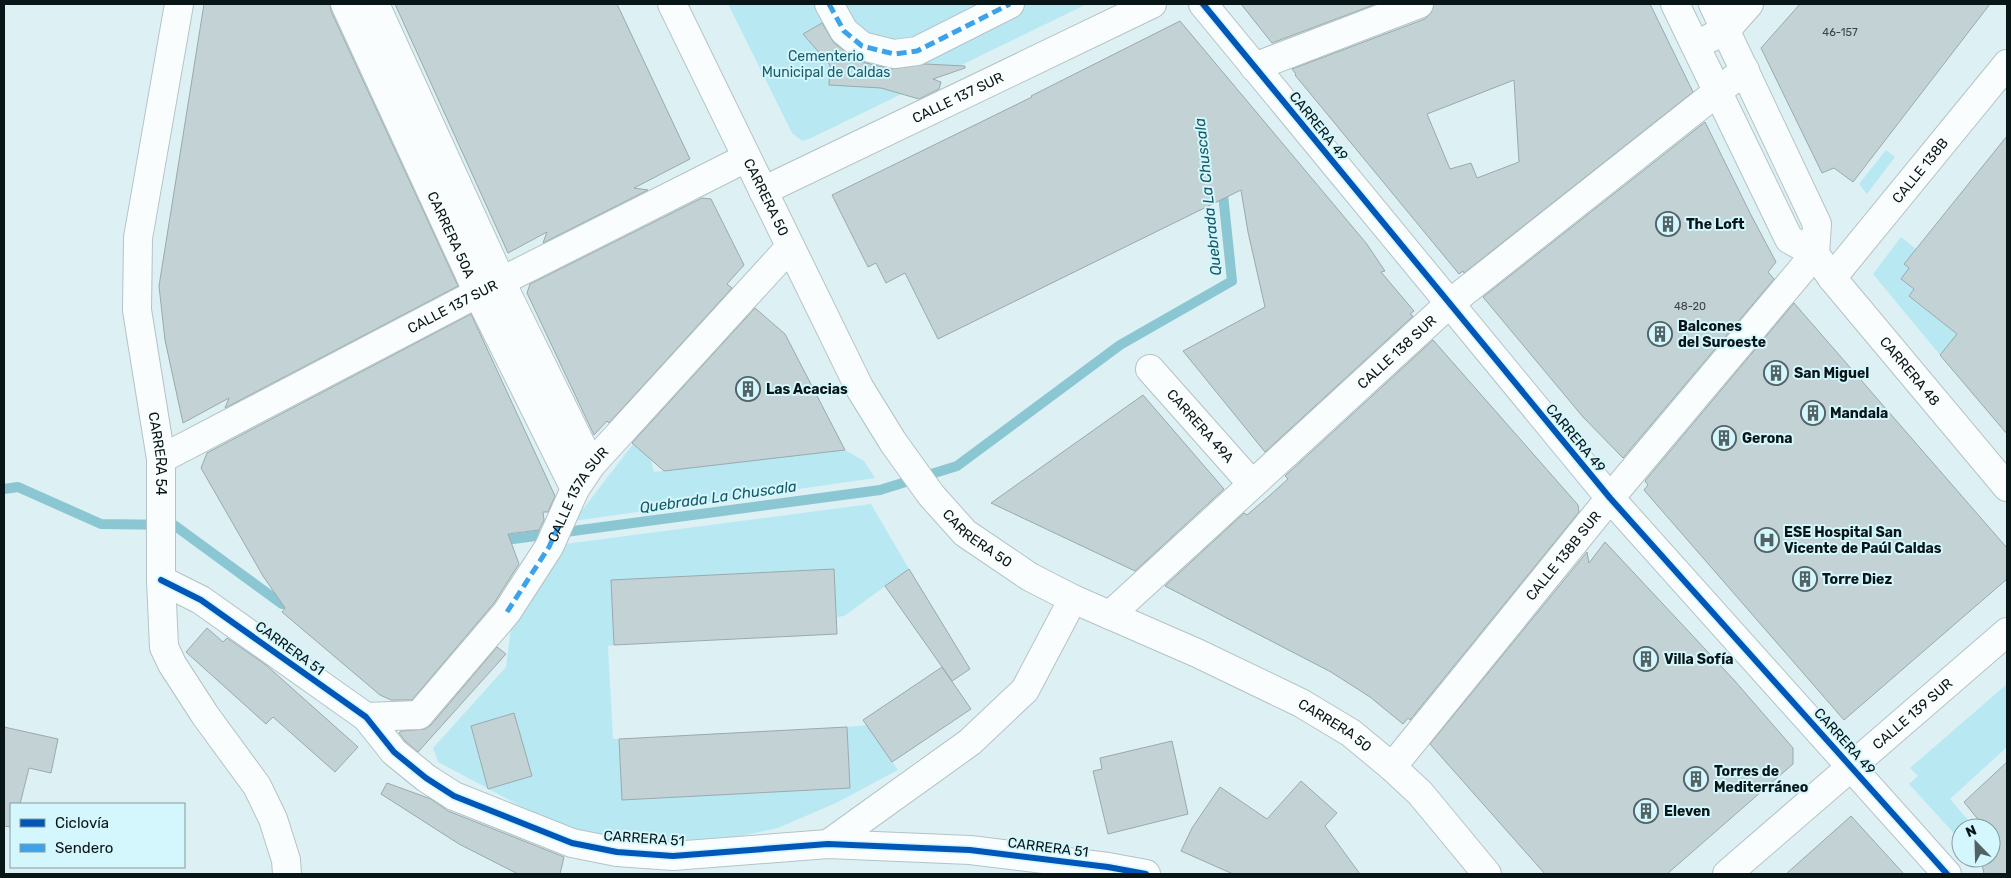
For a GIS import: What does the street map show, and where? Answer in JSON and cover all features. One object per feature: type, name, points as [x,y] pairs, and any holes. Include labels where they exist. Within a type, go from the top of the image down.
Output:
[{"type":"street","name":"CARRERA 54","points":[[178,4],[138,238],[137,310],[161,459],[161,580],[164,647],[172,664],[205,715],[257,786],[274,819],[286,860],[287,874]]},
{"type":"street","name":"CARRERA 50A","points":[[345,4],[490,288],[591,465]]},
{"type":"street","name":"CARRERA 50A","points":[[375,4],[490,288],[575,489]]},
{"type":"street","name":"CARRERA 50","points":[[672,4],[859,387],[893,442],[930,495],[965,533],[1030,577],[1073,599],[1197,652],[1301,702],[1351,733],[1420,793],[1487,874]]},
{"type":"street","points":[[828,4],[844,31],[862,46],[894,54],[917,51],[1010,4]]},
{"type":"street","name":"CALLE 137 SUR","points":[[763,191],[1152,4]]},
{"type":"street","name":"CARRERA 49","points":[[1203,4],[1610,498],[1947,874]]},
{"type":"street","points":[[1254,67],[1419,4]]},
{"type":"street","name":"CARRERA 48","points":[[1675,4],[1789,240],[1815,254],[1832,278],[2004,477]]},
{"type":"street","points":[[1713,4],[1817,224],[1815,254]]},
{"type":"street","points":[[1696,45],[1726,30],[1749,4]]},
{"type":"street","name":"CALLE 138B","points":[[1832,278],[2007,64]]},
{"type":"street","name":"CALLE 138 SUR","points":[[1110,615],[1449,304],[1745,70]]},
{"type":"street","name":"CALLE 137 SUR","points":[[161,459],[490,288],[746,158]]},
{"type":"street","name":"CALLE 137A SUR","points":[[366,717],[419,715],[507,612],[554,536],[575,489],[591,465],[790,247]]},
{"type":"street","name":"CALLE 138B SUR","points":[[1392,767],[1610,498],[1815,254]]},
{"type":"street","name":"CARRERA 49A","points":[[1150,369],[1252,484]]},
{"type":"street","name":"CARRERA 51","points":[[161,580],[201,600],[366,717],[394,752],[426,778],[454,796],[572,843],[617,852],[673,856],[828,844],[970,850],[1108,867],[1146,874]]},
{"type":"street","points":[[828,844],[970,742],[1025,690],[1073,599]]},
{"type":"street","name":"CALLE 139 SUR","points":[[1727,874],[2007,632]]},
{"type":"green space","name":"Cementerio Municipal de Caldas","points":[[728,4],[1087,4],[802,141],[792,133]]},
{"type":"green space","points":[[1886,150],[1895,157],[1867,194],[1859,184]]},
{"type":"green space","points":[[1901,237],[1916,249],[1904,264],[1909,268],[1901,279],[1914,289],[1909,296],[1957,334],[1940,355],[1873,274]]},
{"type":"green space","points":[[633,444],[651,460],[654,472],[845,450],[864,461],[875,478],[574,521]]},
{"type":"green space","points":[[871,504],[909,569],[844,616],[836,617],[834,569],[611,581],[614,645],[608,646],[613,739],[619,739],[622,800],[850,788],[847,727],[867,725],[898,770],[838,802],[778,828],[732,838],[654,843],[616,841],[564,829],[438,762],[433,748],[506,667],[513,612],[557,545]]},
{"type":"green space","points":[[2007,684],[2007,747],[1950,799],[1966,818],[1951,818],[1951,830],[1909,784],[1918,776],[1910,768]]},
{"type":"building","points":[[204,4],[330,4],[331,11],[458,286],[225,408],[229,398],[183,423],[165,340],[159,286]]},
{"type":"building","points":[[395,4],[617,4],[690,159],[634,188],[648,190],[543,243],[547,232],[508,253]]},
{"type":"building","points":[[1241,4],[1376,4],[1272,43]]},
{"type":"building","points":[[1434,4],[1650,4],[1693,92],[1464,273],[1463,271],[1459,274],[1292,69],[1425,19],[1431,13]],"holes":[[[1514,80],[1519,162],[1477,178],[1471,163],[1450,169],[1427,114]]]},
{"type":"building","points":[[1800,4],[1990,4],[1853,182],[1834,168],[1822,173],[1761,48]]},
{"type":"building","points":[[1180,21],[1366,243],[1385,271],[1381,272],[1414,311],[1410,314],[1413,316],[1265,452],[1183,351],[1265,307],[1248,232],[1241,190],[938,339],[905,273],[886,283],[876,263],[868,267],[832,195],[1032,97]]},
{"type":"building","points":[[822,23],[834,43],[858,61],[891,69],[925,64],[965,66],[965,68],[933,79],[941,82],[939,89],[919,99],[881,88],[829,85],[830,65],[803,34]]},
{"type":"building","points":[[1705,122],[1776,262],[1768,272],[1774,279],[1623,458],[1583,417],[1483,297]]},
{"type":"building","points":[[2007,136],[2007,434],[1940,355],[1957,334],[1909,296],[1914,289],[1901,279],[1909,268],[1904,264]]},
{"type":"building","points":[[702,198],[711,199],[744,265],[727,284],[732,288],[609,423],[607,421],[594,435],[527,293],[530,284]]},
{"type":"building","points":[[1794,303],[2007,548],[2007,579],[1844,720],[1644,490],[1648,485],[1645,481]]},
{"type":"building","name":"Las Acacias","points":[[755,308],[785,334],[845,450],[664,471],[632,443]]},
{"type":"building","points":[[471,314],[555,496],[548,512],[543,512],[544,520],[539,530],[508,534],[519,564],[494,603],[412,700],[391,700],[380,695],[282,612],[285,608],[263,576],[201,468],[207,453]]},
{"type":"building","points":[[1433,340],[1578,505],[1579,512],[1410,720],[1408,718],[1403,724],[1370,697],[1331,672],[1165,586],[1244,513],[1247,515],[1288,479],[1285,476]]},
{"type":"building","points":[[1143,395],[1224,489],[1135,571],[991,503]]},
{"type":"building","points":[[1605,542],[1734,680],[1793,748],[1793,764],[1667,874],[1545,874],[1430,744],[1587,552],[1589,563]]},
{"type":"building","points":[[834,569],[837,634],[614,645],[611,580]]},
{"type":"building","points":[[909,569],[970,669],[952,681],[885,586]]},
{"type":"building","points":[[207,628],[223,642],[227,638],[266,665],[358,747],[335,772],[273,717],[266,724],[186,652]]},
{"type":"building","points":[[497,647],[506,654],[418,752],[405,741],[399,733],[401,731],[425,729],[431,725]]},
{"type":"building","points":[[942,667],[971,709],[892,762],[863,720]]},
{"type":"building","points":[[514,713],[532,776],[488,789],[471,726]]},
{"type":"building","points":[[4,727],[58,739],[51,773],[29,768],[20,803],[10,803],[10,827],[4,826]]},
{"type":"building","points":[[847,727],[850,788],[622,800],[619,739]]},
{"type":"building","points":[[1172,741],[1188,814],[1108,834],[1093,771],[1102,769],[1100,758]]},
{"type":"building","points":[[2007,762],[2007,874],[1984,874],[1983,868],[2001,868],[2001,818],[1977,818],[1964,802]]},
{"type":"building","points":[[1301,781],[1337,813],[1325,826],[1360,874],[1233,874],[1181,851],[1192,828],[1220,787],[1267,819]]},
{"type":"building","points":[[387,783],[431,799],[448,811],[564,857],[560,874],[518,874],[459,844],[381,794]]},
{"type":"building","points":[[1851,816],[1904,874],[1786,874]]},
{"type":"waterway","name":"Quebrada La Chuscala","points":[[498,541],[880,490],[957,466],[1120,345],[1232,281],[1222,185]]},
{"type":"waterway","name":"Quebrada La Chuscala","points":[[4,489],[18,487],[101,524],[174,525],[282,604],[296,602]]},
{"type":"marked path","points":[[829,4],[844,31],[862,46],[894,54],[917,51],[1010,4]]},
{"type":"marked path","points":[[507,612],[549,547],[559,525]]},
{"type":"cycle path","points":[[1203,4],[1610,498],[1947,874]]},
{"type":"cycle path","points":[[161,580],[201,600],[366,717],[394,752],[426,778],[454,796],[572,843],[617,852],[673,856],[828,844],[970,850],[1108,867],[1146,874]]},
{"type":"place","name":"The Loft","points":[[1668,224]]},
{"type":"place","name":"Balcones del Suroeste","points":[[1660,334]]},
{"type":"place","name":"San Miguel","points":[[1776,373]]},
{"type":"place","name":"Las Acacias","points":[[748,389]]},
{"type":"place","name":"Mandala","points":[[1813,413]]},
{"type":"place","name":"Gerona","points":[[1724,438]]},
{"type":"place","name":"ESE Hospital San Vicente de Paúl Caldas","points":[[1767,540]]},
{"type":"place","name":"Torre Diez","points":[[1805,579]]},
{"type":"place","name":"Villa Sofía","points":[[1646,659]]},
{"type":"place","name":"Torres de Mediterráneo","points":[[1696,779]]},
{"type":"place","name":"Eleven","points":[[1646,811]]}]
